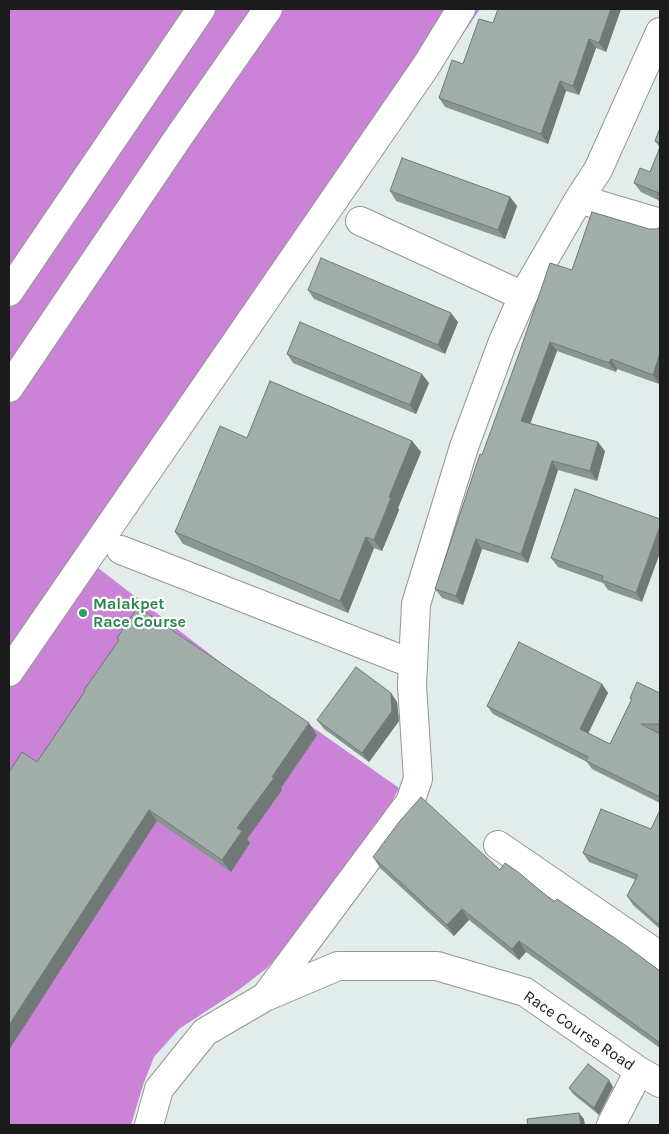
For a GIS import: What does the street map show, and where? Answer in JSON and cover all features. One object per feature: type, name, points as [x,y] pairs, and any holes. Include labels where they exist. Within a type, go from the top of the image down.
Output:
[{"type":"street","points":[[9,292],[201,9]]},
{"type":"street","points":[[9,388],[180,134],[268,9]]},
{"type":"street","points":[[9,672],[426,66],[462,9]]},
{"type":"street","points":[[265,997],[410,802],[418,779],[412,686],[416,604],[464,447],[502,344],[523,296],[578,199],[598,170],[660,32]]},
{"type":"street","points":[[578,199],[660,223]]},
{"type":"street","points":[[360,222],[523,296]]},
{"type":"street","points":[[121,550],[413,664]]},
{"type":"street","points":[[498,845],[660,956]]},
{"type":"street","name":"Race Course Road","points":[[149,1125],[159,1089],[205,1032],[265,997],[338,966],[437,966],[525,992],[649,1077]]},
{"type":"street","points":[[610,1125],[649,1077]]},
{"type":"shaded area","name":"Malakpet Race Course","points":[[9,9],[480,9],[268,321],[93,564],[220,662],[399,788],[369,846],[267,968],[240,989],[179,1029],[154,1057],[131,1125],[9,1125]]},
{"type":"building","points":[[498,9],[611,9],[599,43],[589,39],[573,86],[560,81],[541,134],[439,98],[452,60],[463,64],[479,19],[493,23]]},
{"type":"building","points":[[660,128],[660,143],[655,141]]},
{"type":"building","points":[[660,147],[660,200],[657,198],[659,193],[634,183],[640,168],[650,172]]},
{"type":"building","points":[[402,158],[510,197],[498,230],[390,191]]},
{"type":"building","points":[[592,212],[649,229],[660,227],[660,353],[653,375],[611,359],[609,363],[550,342],[521,421],[598,442],[590,471],[552,461],[521,554],[476,539],[456,596],[435,589],[480,454],[482,455],[550,263],[572,270]]},
{"type":"building","points":[[321,258],[451,313],[438,345],[308,290]]},
{"type":"building","points":[[300,322],[422,374],[410,405],[287,354]]},
{"type":"building","points":[[270,381],[412,441],[374,540],[366,537],[340,601],[175,532],[220,426],[247,438]]},
{"type":"building","points":[[575,489],[660,519],[660,526],[636,593],[602,580],[603,576],[551,558]]},
{"type":"building","points":[[138,607],[309,723],[272,777],[274,778],[237,828],[242,831],[222,860],[149,810],[9,1025],[9,772],[22,752],[37,762],[119,640],[117,638]]},
{"type":"building","points":[[519,642],[602,684],[580,729],[610,744],[632,699],[630,698],[637,682],[660,693],[660,724],[641,724],[660,734],[660,797],[586,761],[588,757],[487,706]]},
{"type":"building","points":[[356,667],[391,693],[392,711],[362,753],[317,720]]},
{"type":"building","points":[[421,797],[500,870],[505,863],[554,902],[557,899],[660,971],[660,1043],[519,941],[512,949],[462,909],[447,925],[373,857],[399,822]]},
{"type":"building","points":[[601,809],[651,829],[660,810],[660,923],[658,924],[627,896],[638,875],[583,853]]},
{"type":"building","points":[[588,1064],[609,1080],[594,1108],[569,1088]]},
{"type":"building","points":[[579,1113],[581,1125],[528,1125],[527,1119]]},
{"type":"place","name":"Malakpet Race Course","points":[[83,613]]}]
